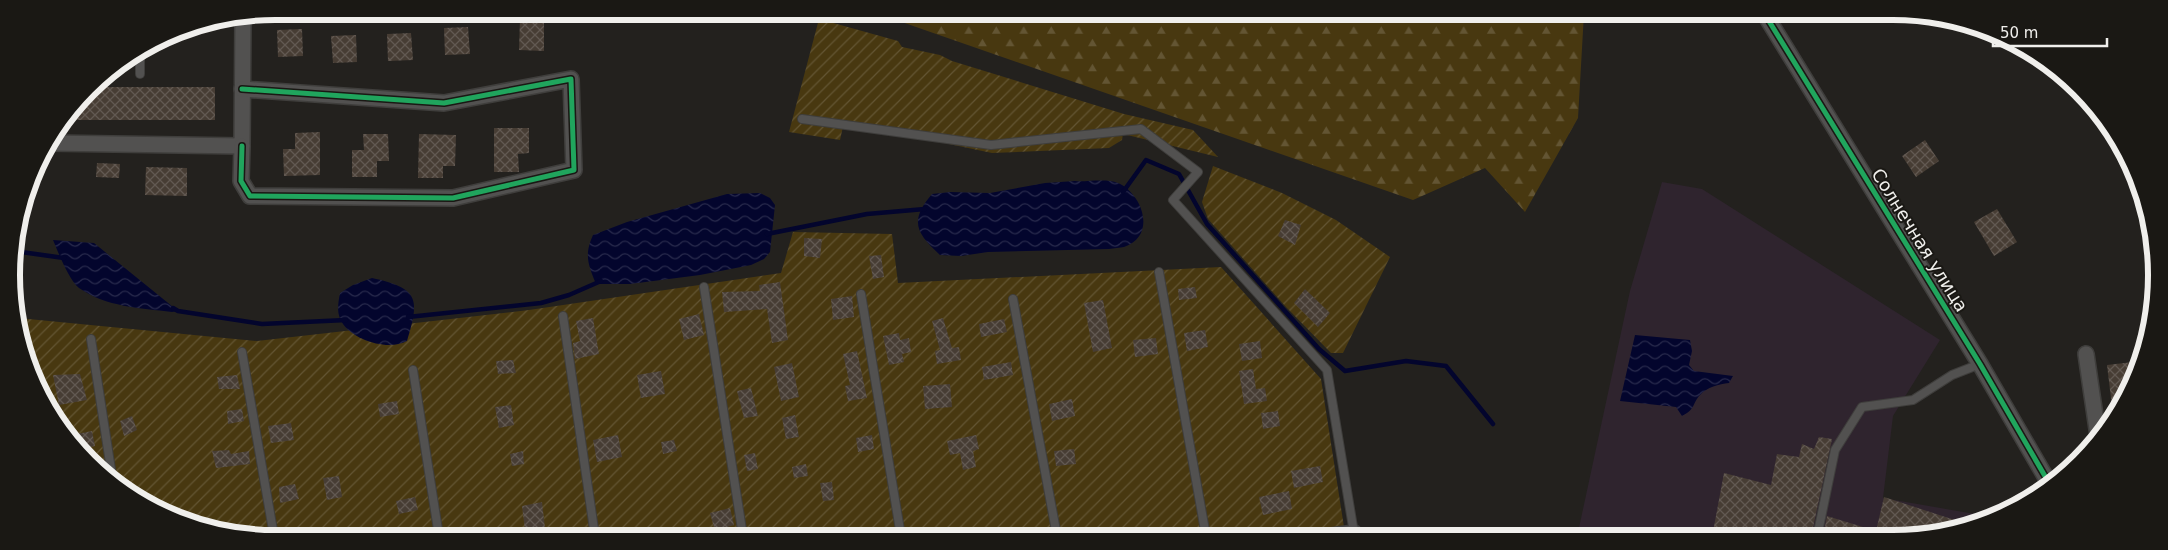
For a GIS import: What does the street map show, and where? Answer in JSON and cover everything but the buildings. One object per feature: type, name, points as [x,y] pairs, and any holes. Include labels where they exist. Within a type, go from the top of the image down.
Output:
[{"type":"street","name":"Солнечная улица","points":[[1768,20],[1980,364],[2046,479]]},
{"type":"street","points":[[242,88],[444,103],[571,79],[574,170],[453,198],[250,196],[241,181],[242,146],[242,88],[243,22]]},
{"type":"street","points":[[57,143],[242,146]]},
{"type":"street","points":[[2086,354],[2097,428]]},
{"type":"lane","points":[[140,58],[140,74]]},
{"type":"lane","points":[[802,119],[991,145],[1141,129],[1198,172],[1173,200],[1327,370],[1354,530]]},
{"type":"lane","points":[[1159,272],[1205,530]]},
{"type":"lane","points":[[704,287],[742,530]]},
{"type":"lane","points":[[861,294],[899,530]]},
{"type":"lane","points":[[1013,299],[1056,530]]},
{"type":"lane","points":[[563,316],[594,530]]},
{"type":"lane","points":[[91,339],[111,470]]},
{"type":"lane","points":[[242,352],[273,530]]},
{"type":"lane","points":[[1818,530],[1835,450],[1862,407],[1913,400],[1952,375],[1980,364]]},
{"type":"lane","points":[[413,370],[438,530]]},
{"type":"shaded area","points":[[1662,182],[1702,189],[1940,340],[1893,416],[1883,498],[1979,515],[1943,525],[1893,530],[1579,530],[1630,291]]},
{"type":"green space","points":[[819,20],[823,20],[898,41],[902,47],[940,55],[952,61],[1124,114],[1193,130],[1218,157],[1123,134],[1122,140],[1109,148],[992,153],[844,122],[840,140],[789,132]]},
{"type":"green space","points":[[896,20],[1584,20],[1578,118],[1525,212],[1485,168],[1413,200]]},
{"type":"green space","points":[[1213,166],[1282,193],[1336,220],[1390,257],[1343,353],[1331,353],[1286,307],[1208,219],[1202,202]]},
{"type":"green space","points":[[793,232],[892,234],[898,283],[1221,267],[1321,379],[1344,527],[1324,530],[275,530],[242,528],[209,521],[177,511],[147,496],[107,467],[83,443],[63,417],[46,388],[39,373],[24,319],[257,341],[529,310],[781,273]]},
{"type":"water","points":[[1108,181],[1118,183],[1127,188],[1140,205],[1143,215],[1143,225],[1140,234],[1134,242],[1124,247],[1109,249],[988,252],[961,256],[940,255],[925,240],[918,226],[920,212],[932,194],[950,192],[990,193],[1045,183]]},
{"type":"water","points":[[760,193],[770,198],[775,205],[770,252],[764,259],[751,265],[700,275],[630,284],[596,284],[588,260],[590,242],[593,235],[627,222],[727,194]]},
{"type":"water","points":[[53,240],[94,243],[178,311],[172,312],[124,306],[89,294],[79,288],[71,279]]},
{"type":"water","points":[[372,278],[398,286],[407,291],[412,297],[414,314],[407,341],[391,345],[373,343],[348,330],[343,324],[338,309],[340,293],[353,285]]},
{"type":"water","points":[[1635,335],[1690,340],[1692,351],[1689,365],[1694,371],[1733,376],[1729,383],[1713,386],[1703,392],[1697,398],[1692,408],[1682,416],[1676,407],[1620,401]]},
{"type":"waterway","points":[[1123,192],[1146,160],[1179,174],[1207,224],[1319,349],[1345,371],[1406,361],[1446,366],[1493,424]]},
{"type":"waterway","points":[[767,234],[867,214],[925,209]]},
{"type":"waterway","points":[[21,252],[64,258]]},
{"type":"waterway","points":[[408,317],[541,303],[569,295],[601,281]]},
{"type":"waterway","points":[[173,308],[178,311],[262,324],[346,320]]},
{"type":"cycle path","points":[[1768,20],[1980,364],[2046,478]]},
{"type":"cycle path","points":[[242,89],[444,103],[571,79],[574,170],[453,198],[250,196],[241,181],[242,146]]}]
